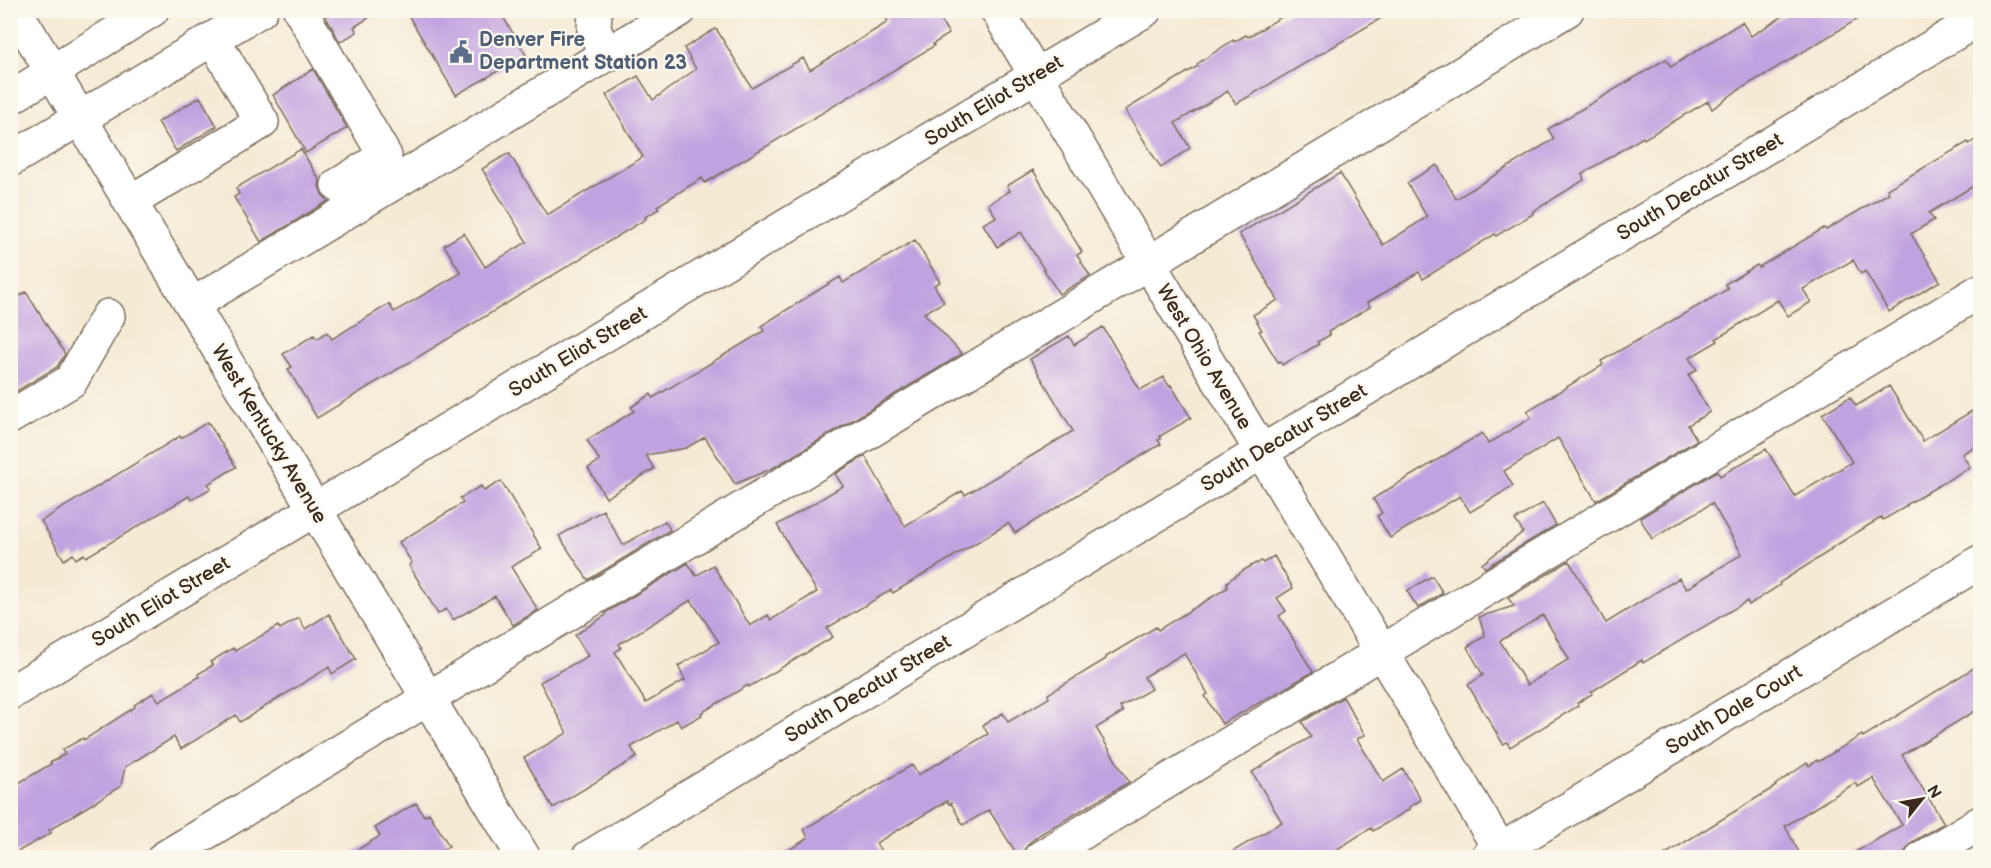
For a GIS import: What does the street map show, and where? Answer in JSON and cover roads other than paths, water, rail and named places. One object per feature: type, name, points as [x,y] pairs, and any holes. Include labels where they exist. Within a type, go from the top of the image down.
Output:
[{"type":"street","name":"West Kentucky Avenue","points":[[15,10],[524,858]]},
{"type":"street","points":[[10,98],[152,10]]},
{"type":"street","points":[[10,160],[261,10]]},
{"type":"street","points":[[300,10],[392,169]]},
{"type":"street","points":[[595,10],[594,30],[607,55]]},
{"type":"street","points":[[192,305],[392,169],[607,55],[680,10]]},
{"type":"street","name":"West Ohio Avenue","points":[[997,10],[1382,652],[1497,855]]},
{"type":"street","name":"South Eliot Street","points":[[10,693],[1145,10]]},
{"type":"street","points":[[164,858],[1568,10]]},
{"type":"street","name":"South Decatur Street","points":[[588,858],[1980,18]]},
{"type":"street","points":[[130,202],[262,122],[213,39]]},
{"type":"street","points":[[338,185],[392,169]]},
{"type":"street","points":[[1040,858],[1980,291]]},
{"type":"street","points":[[10,417],[71,381],[108,316]]},
{"type":"street","name":"South Dale Court","points":[[1497,855],[1980,562]]},
{"type":"street","points":[[1923,858],[1980,822]]},
{"type":"place","name":"Denver Fire Department Station 23","points":[[461,52]]}]
